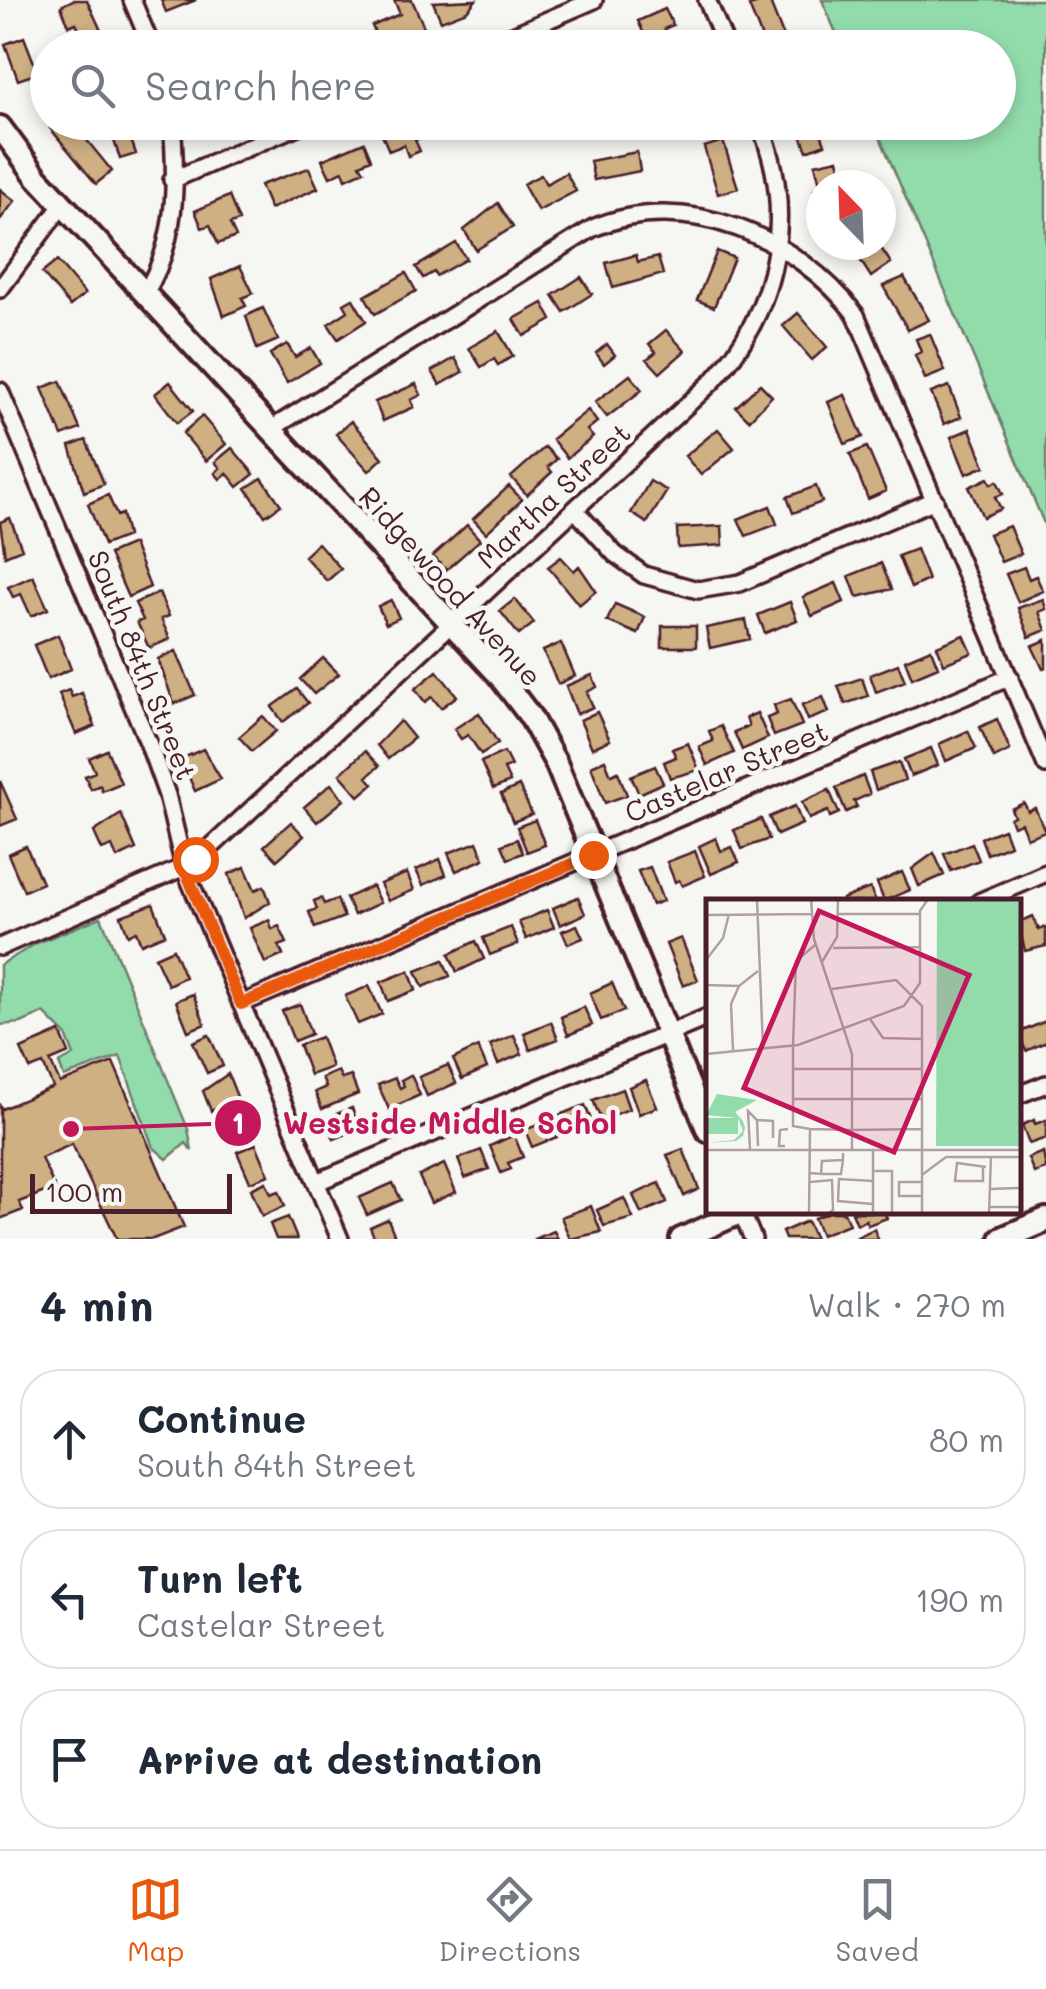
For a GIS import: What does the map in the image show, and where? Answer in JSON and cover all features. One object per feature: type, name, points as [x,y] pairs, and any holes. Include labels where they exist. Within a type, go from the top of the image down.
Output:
[{"type":"main road","points":[[0,127],[62,204]]},
{"type":"main road","name":"Ridgewood Avenue","points":[[62,204],[452,623],[530,716],[593,855],[706,1127]]},
{"type":"main road","points":[[681,1239],[738,1214]]},
{"type":"main road","points":[[1002,1239],[1046,1220]]},
{"type":"street","points":[[132,0],[144,30]]},
{"type":"street","points":[[525,30],[594,0]]},
{"type":"street","points":[[707,0],[720,30]]},
{"type":"street","points":[[145,293],[163,265],[170,243],[172,140]]},
{"type":"street","points":[[172,180],[266,140]]},
{"type":"street","name":"Martha Street","points":[[2,942],[184,867],[733,359],[769,290],[779,250],[775,169],[765,140]]},
{"type":"street","points":[[0,289],[62,204]]},
{"type":"street","points":[[271,429],[606,222],[651,213],[693,214],[735,226],[779,250],[833,289],[856,315],[1046,764]]},
{"type":"street","name":"South 84th Street","points":[[0,391],[148,742],[184,867],[340,1239]]},
{"type":"street","points":[[574,510],[615,554],[644,575],[698,590],[740,583],[936,500]]},
{"type":"street","name":"Castelar Street","points":[[241,1004],[1010,678]]},
{"type":"street","points":[[986,899],[1046,873]]},
{"type":"street","points":[[317,1182],[706,1018]]},
{"type":"street","points":[[1021,1095],[1046,1084]]},
{"type":"street","points":[[744,1214],[753,1239]]},
{"type":"green space","points":[[822,0],[1046,0],[1046,528],[881,140],[1016,140],[1016,30],[835,30]]},
{"type":"green space","points":[[101,917],[188,1129],[192,1151],[186,1143],[167,1159],[153,1147],[120,1056],[64,1077],[59,1063],[74,1055],[66,1035],[44,1013],[21,1023],[0,1025],[0,965],[37,943]]},
{"type":"building","points":[[73,0],[87,0],[101,30],[79,30],[76,23],[69,26],[61,6]]},
{"type":"building","points":[[161,0],[196,0],[166,12]]},
{"type":"building","points":[[394,0],[412,0],[424,27],[374,30],[372,26],[400,14]]},
{"type":"building","points":[[476,0],[467,11],[441,21],[433,2]]},
{"type":"building","points":[[769,0],[781,30],[759,30],[749,6]]},
{"type":"building","points":[[665,9],[673,25],[664,30],[642,30],[638,21]]},
{"type":"building","points":[[24,37],[30,52],[30,76],[18,80],[5,44]]},
{"type":"building","points":[[60,140],[87,140],[112,171],[96,184]]},
{"type":"building","points":[[114,140],[131,140],[136,154],[120,159]]},
{"type":"building","points":[[384,140],[415,140],[420,151],[408,156],[404,145],[389,151]]},
{"type":"building","points":[[803,140],[824,140],[825,144],[807,151]]},
{"type":"building","points":[[723,141],[738,188],[718,194],[704,147]]},
{"type":"building","points":[[364,142],[371,159],[360,164],[364,171],[346,179],[343,171],[330,177],[322,160]]},
{"type":"building","points":[[637,152],[640,171],[594,180],[590,161]]},
{"type":"building","points":[[838,159],[841,170],[816,170],[815,164]]},
{"type":"building","points":[[309,168],[318,188],[270,209],[260,185]]},
{"type":"building","points":[[566,173],[576,191],[538,211],[523,184],[541,175],[546,184]]},
{"type":"building","points":[[0,189],[15,201],[0,220]]},
{"type":"building","points":[[229,196],[239,221],[230,224],[236,237],[218,244],[210,225],[202,228],[195,211]]},
{"type":"building","points":[[498,203],[513,227],[476,250],[464,230]]},
{"type":"building","points":[[456,243],[466,259],[436,276],[434,272],[423,278],[416,267]]},
{"type":"building","points":[[717,251],[734,258],[714,307],[697,300]]},
{"type":"building","points":[[636,255],[638,262],[658,257],[663,274],[613,288],[606,263]]},
{"type":"building","points":[[860,260],[889,260],[891,263],[871,277]]},
{"type":"building","points":[[57,261],[85,294],[70,306],[42,273]]},
{"type":"building","points":[[240,266],[253,293],[242,298],[246,306],[224,316],[211,279]]},
{"type":"building","points":[[406,273],[416,291],[375,314],[365,296]]},
{"type":"building","points":[[581,277],[592,294],[564,312],[553,295]]},
{"type":"building","points":[[904,277],[929,320],[908,330],[883,286]]},
{"type":"building","points":[[353,299],[366,321],[338,339],[328,324],[348,311],[344,304]]},
{"type":"building","points":[[543,303],[552,320],[524,336],[514,319]]},
{"type":"building","points":[[263,308],[278,340],[257,349],[246,316]]},
{"type":"building","points":[[798,313],[827,347],[812,360],[783,326]]},
{"type":"building","points":[[666,330],[685,351],[660,373],[647,359],[656,352],[649,344]]},
{"type":"building","points":[[498,331],[513,356],[498,365],[494,359],[481,367],[469,348]]},
{"type":"building","points":[[930,334],[945,371],[925,379],[915,355],[921,352],[916,339]]},
{"type":"building","points":[[287,344],[295,357],[311,348],[320,363],[287,383],[270,354]]},
{"type":"building","points":[[607,344],[615,355],[604,364],[596,353]]},
{"type":"building","points":[[455,358],[463,372],[440,385],[432,371]]},
{"type":"building","points":[[630,375],[642,390],[607,417],[595,402]]},
{"type":"building","points":[[60,381],[80,429],[62,436],[42,388]]},
{"type":"building","points":[[170,382],[193,411],[177,423],[155,394]]},
{"type":"building","points":[[416,384],[421,395],[411,400],[414,407],[383,421],[375,402]]},
{"type":"building","points":[[760,384],[772,396],[749,420],[736,407]]},
{"type":"building","points":[[949,386],[961,417],[944,424],[931,393]]},
{"type":"building","points":[[845,395],[863,437],[845,444],[828,402]]},
{"type":"building","points":[[588,410],[597,422],[587,430],[593,437],[567,458],[552,439]]},
{"type":"building","points":[[202,416],[226,444],[206,461],[183,433]]},
{"type":"building","points":[[351,421],[383,458],[369,471],[336,434]]},
{"type":"building","points":[[718,429],[734,448],[701,475],[685,456]]},
{"type":"building","points":[[970,429],[985,466],[966,474],[951,437]]},
{"type":"building","points":[[86,440],[104,484],[84,492],[70,446]]},
{"type":"building","points":[[545,447],[557,459],[548,467],[552,472],[527,495],[511,477]]},
{"type":"building","points":[[867,447],[886,491],[868,499],[850,454]]},
{"type":"building","points":[[232,448],[254,474],[238,487],[227,473],[220,479],[215,473],[220,468],[215,462]]},
{"type":"building","points":[[262,478],[281,505],[265,516],[246,488]]},
{"type":"building","points":[[988,478],[991,484],[997,481],[1003,494],[995,497],[1001,509],[983,517],[969,487]]},
{"type":"building","points":[[650,481],[667,491],[647,523],[631,513]]},
{"type":"building","points":[[509,486],[522,500],[486,533],[473,519]]},
{"type":"building","points":[[816,486],[822,502],[793,513],[787,497]]},
{"type":"building","points":[[108,495],[117,516],[122,514],[127,536],[104,545],[88,504]]},
{"type":"building","points":[[770,506],[777,524],[746,536],[738,519]]},
{"type":"building","points":[[10,518],[22,549],[5,556],[0,522]]},
{"type":"building","points":[[467,525],[480,540],[446,570],[433,556]]},
{"type":"building","points":[[722,526],[723,545],[678,548],[677,528]]},
{"type":"building","points":[[1009,526],[1021,554],[1001,562],[989,534]]},
{"type":"building","points":[[318,543],[341,569],[327,581],[304,556]]},
{"type":"building","points":[[133,544],[150,587],[128,597],[109,554]]},
{"type":"building","points":[[916,549],[928,580],[911,588],[898,556]]},
{"type":"building","points":[[561,557],[574,571],[579,566],[596,591],[579,605],[548,567]]},
{"type":"building","points":[[881,563],[892,589],[857,597],[849,576]]},
{"type":"building","points":[[1024,567],[1029,579],[1036,576],[1043,591],[1018,602],[1006,574]]},
{"type":"building","points":[[33,576],[48,609],[31,616],[21,594],[13,597],[8,587]]},
{"type":"building","points":[[836,583],[844,602],[812,616],[803,597]]},
{"type":"building","points":[[159,593],[169,616],[161,619],[170,639],[149,648],[137,622],[143,620],[135,603]]},
{"type":"building","points":[[515,599],[534,623],[519,635],[500,611]]},
{"type":"building","points":[[1043,599],[1046,609],[1039,612],[1046,630],[1029,637],[1018,608]]},
{"type":"building","points":[[391,600],[399,618],[386,624],[378,606]]},
{"type":"building","points":[[790,602],[797,620],[765,633],[758,615]]},
{"type":"building","points":[[615,604],[645,617],[638,634],[607,621]]},
{"type":"building","points":[[746,620],[750,639],[710,648],[706,628]]},
{"type":"building","points":[[662,626],[696,626],[696,647],[662,647]]},
{"type":"building","points":[[58,635],[71,669],[48,679],[34,645]]},
{"type":"building","points":[[964,635],[972,653],[944,664],[937,646]]},
{"type":"building","points":[[1046,640],[1046,668],[1043,669],[1032,646]]},
{"type":"building","points":[[561,643],[575,676],[558,684],[543,651]]},
{"type":"building","points":[[931,649],[938,667],[912,678],[905,660]]},
{"type":"building","points":[[176,651],[195,695],[174,704],[158,659]]},
{"type":"building","points":[[323,658],[339,674],[314,694],[300,679]]},
{"type":"building","points":[[898,664],[905,681],[876,692],[870,675]]},
{"type":"building","points":[[437,671],[457,696],[441,708],[432,697],[425,702],[415,689]]},
{"type":"building","points":[[592,675],[597,687],[587,692],[593,707],[577,714],[566,686]]},
{"type":"building","points":[[862,678],[868,696],[845,704],[838,686]]},
{"type":"building","points":[[297,689],[308,703],[283,722],[272,707]]},
{"type":"building","points":[[69,690],[72,697],[82,693],[95,726],[76,734],[59,694]]},
{"type":"building","points":[[823,697],[829,712],[808,720],[802,705]]},
{"type":"building","points":[[791,699],[802,725],[774,736],[767,718],[777,714],[774,705]]},
{"type":"building","points":[[597,712],[610,740],[592,748],[580,720]]},
{"type":"building","points":[[479,713],[498,743],[481,754],[468,735],[461,739],[454,729]]},
{"type":"building","points":[[757,713],[768,738],[742,750],[734,732],[749,726],[746,718]]},
{"type":"building","points":[[263,716],[276,731],[252,751],[239,737]]},
{"type":"building","points":[[997,719],[1010,750],[994,758],[980,727]]},
{"type":"building","points":[[400,721],[414,738],[388,759],[377,745]]},
{"type":"building","points":[[721,726],[734,753],[707,765],[699,747],[713,741],[709,731]]},
{"type":"building","points":[[968,731],[976,748],[946,761],[939,744]]},
{"type":"building","points":[[688,743],[699,770],[670,778],[664,762],[676,757],[672,749]]},
{"type":"building","points":[[931,748],[938,765],[911,776],[904,759]]},
{"type":"building","points":[[203,749],[221,779],[195,791],[181,759]]},
{"type":"building","points":[[107,750],[121,783],[102,791],[100,785],[91,789],[85,776],[95,772],[89,758]]},
{"type":"building","points":[[365,751],[379,766],[367,777],[373,784],[359,796],[340,774]]},
{"type":"building","points":[[504,752],[511,766],[504,769],[510,782],[493,789],[481,762]]},
{"type":"building","points":[[605,760],[611,775],[618,772],[627,795],[605,803],[591,766]]},
{"type":"building","points":[[899,762],[905,780],[876,790],[870,772]]},
{"type":"building","points":[[655,766],[663,783],[639,794],[631,776]]},
{"type":"building","points":[[863,776],[870,794],[854,801],[857,807],[846,812],[836,788]]},
{"type":"building","points":[[0,781],[17,819],[0,826]]},
{"type":"building","points":[[331,784],[344,800],[317,822],[304,807]]},
{"type":"building","points":[[519,786],[532,814],[513,822],[501,794]]},
{"type":"building","points":[[829,790],[839,813],[830,817],[828,811],[809,819],[802,802]]},
{"type":"building","points":[[1024,803],[1028,811],[1035,808],[1045,831],[1027,838],[1021,823],[1013,826],[1010,818],[1014,816],[1011,809]]},
{"type":"building","points":[[795,806],[802,824],[777,835],[769,817]]},
{"type":"building","points":[[121,814],[136,849],[117,858],[112,846],[102,850],[94,832]]},
{"type":"building","points":[[761,819],[769,839],[742,849],[734,830]]},
{"type":"building","points":[[535,820],[545,845],[527,852],[517,827]]},
{"type":"building","points":[[291,822],[304,836],[277,860],[264,846]]},
{"type":"building","points":[[1004,829],[1010,845],[987,854],[981,838]]},
{"type":"building","points":[[716,838],[721,851],[732,847],[739,862],[711,874],[699,846]]},
{"type":"building","points":[[517,839],[523,853],[508,859],[502,845]]},
{"type":"building","points":[[477,842],[484,859],[456,871],[448,853]]},
{"type":"building","points":[[972,843],[979,860],[951,871],[944,854]]},
{"type":"building","points":[[26,846],[42,883],[24,891],[8,854]]},
{"type":"building","points":[[695,851],[705,876],[682,886],[679,880],[675,882],[667,862]]},
{"type":"building","points":[[934,853],[944,875],[919,886],[912,869]]},
{"type":"building","points":[[440,859],[446,875],[423,885],[416,870]]},
{"type":"building","points":[[245,867],[255,890],[264,886],[270,902],[244,918],[229,874]]},
{"type":"building","points":[[650,867],[663,901],[652,905],[638,871]]},
{"type":"building","points":[[902,872],[910,890],[883,899],[877,883]]},
{"type":"building","points":[[407,873],[414,890],[388,901],[380,884]]},
{"type":"building","points":[[372,886],[380,903],[354,915],[346,898]]},
{"type":"building","points":[[870,888],[875,899],[842,899]]},
{"type":"building","points":[[578,897],[585,914],[560,925],[553,908]]},
{"type":"building","points":[[321,898],[324,904],[337,899],[344,917],[315,928],[309,912],[317,909],[314,901]]},
{"type":"building","points":[[153,904],[165,934],[141,944],[136,931],[128,935],[121,916]]},
{"type":"building","points":[[547,910],[554,927],[526,939],[519,922]]},
{"type":"building","points":[[1033,916],[1039,930],[1046,927],[1046,946],[1025,951],[1021,921]]},
{"type":"building","points":[[269,920],[272,929],[279,926],[287,943],[279,946],[283,955],[265,963],[250,928]]},
{"type":"building","points":[[577,925],[583,938],[568,944],[562,931]]},
{"type":"building","points":[[511,927],[518,944],[490,955],[483,938]]},
{"type":"building","points":[[681,938],[698,980],[683,986],[666,944]]},
{"type":"building","points":[[476,941],[484,959],[457,972],[449,954]]},
{"type":"building","points":[[173,949],[185,977],[168,985],[155,957]]},
{"type":"building","points":[[443,960],[450,976],[423,987],[416,971]]},
{"type":"building","points":[[409,971],[416,990],[388,1001],[381,982]]},
{"type":"building","points":[[612,983],[624,1011],[601,1020],[590,993]]},
{"type":"building","points":[[369,986],[382,1014],[358,1024],[345,996]]},
{"type":"building","points":[[193,994],[205,1024],[188,1031],[176,1001]]},
{"type":"building","points":[[300,1004],[311,1034],[294,1041],[282,1011]]},
{"type":"building","points":[[584,1007],[592,1025],[568,1035],[561,1017]]},
{"type":"building","points":[[1046,1021],[1046,1042],[1026,1051],[1021,1032]]},
{"type":"building","points":[[551,1022],[558,1039],[530,1050],[524,1033]]},
{"type":"building","points":[[60,1032],[69,1053],[50,1061],[60,1083],[113,1062],[184,1227],[153,1239],[117,1239],[72,1144],[41,1158],[55,1188],[19,1202],[23,1210],[0,1219],[0,1106],[2,1109],[53,1087],[43,1064],[30,1069],[21,1049]]},
{"type":"building","points":[[209,1035],[223,1066],[207,1073],[193,1042]]},
{"type":"building","points":[[514,1035],[522,1054],[498,1064],[490,1045]]},
{"type":"building","points":[[321,1037],[332,1067],[310,1075],[299,1045]]},
{"type":"building","points":[[478,1047],[487,1068],[462,1079],[453,1059]]},
{"type":"building","points":[[448,1065],[456,1083],[427,1096],[419,1077]]},
{"type":"building","points":[[338,1071],[342,1079],[351,1076],[358,1094],[322,1109],[315,1092],[326,1087],[322,1078]]},
{"type":"building","points":[[228,1074],[238,1099],[211,1111],[203,1091]]},
{"type":"building","points":[[411,1075],[420,1095],[389,1109],[378,1085],[395,1078],[400,1088],[404,1086],[401,1080]]},
{"type":"building","points":[[646,1080],[657,1107],[639,1114],[629,1087]]},
{"type":"building","points":[[622,1089],[629,1109],[601,1120],[593,1100]]},
{"type":"building","points":[[585,1105],[592,1122],[566,1132],[559,1115]]},
{"type":"building","points":[[243,1106],[255,1135],[238,1143],[226,1114]]},
{"type":"building","points":[[352,1108],[359,1129],[334,1139],[326,1118]]},
{"type":"building","points":[[550,1120],[557,1137],[532,1147],[525,1130]]},
{"type":"building","points":[[1034,1120],[1035,1124],[1046,1120],[1046,1138],[1029,1144],[1022,1125]]},
{"type":"building","points":[[514,1135],[523,1157],[508,1163],[511,1169],[501,1173],[490,1146]]},
{"type":"building","points":[[256,1144],[269,1175],[250,1182],[237,1152]]},
{"type":"building","points":[[683,1149],[699,1189],[684,1196],[667,1155]]},
{"type":"building","points":[[481,1150],[489,1169],[465,1178],[458,1159]]},
{"type":"building","points":[[1043,1152],[1046,1169],[1034,1173],[1028,1158]]},
{"type":"building","points":[[444,1164],[456,1192],[431,1203],[419,1176]]},
{"type":"building","points":[[266,1182],[271,1194],[279,1191],[285,1206],[262,1216],[251,1189]]},
{"type":"building","points":[[393,1183],[401,1200],[367,1215],[359,1198]]},
{"type":"building","points":[[659,1183],[667,1202],[641,1213],[633,1195]]},
{"type":"building","points":[[624,1198],[633,1218],[604,1226],[597,1210]]},
{"type":"building","points":[[591,1206],[601,1232],[570,1239],[561,1217]]},
{"type":"building","points":[[845,1214],[849,1224],[821,1235],[814,1218]]},
{"type":"building","points":[[853,1214],[885,1214],[887,1218],[868,1225],[866,1220],[857,1224]]},
{"type":"building","points":[[288,1217],[297,1239],[276,1239],[270,1224]]},
{"type":"building","points":[[388,1219],[396,1239],[375,1239],[370,1227]]},
{"type":"building","points":[[807,1221],[815,1239],[785,1239],[782,1232]]},
{"type":"building","points":[[874,1229],[878,1239],[857,1239],[857,1237]]},
{"type":"building","points":[[554,1231],[558,1239],[534,1239]]},
{"type":"place","name":"Westside Middle Schol","points":[[71,1129]]},
{"type":"route","points":[[195,859],[184,867],[241,1004],[593,855]]}]
